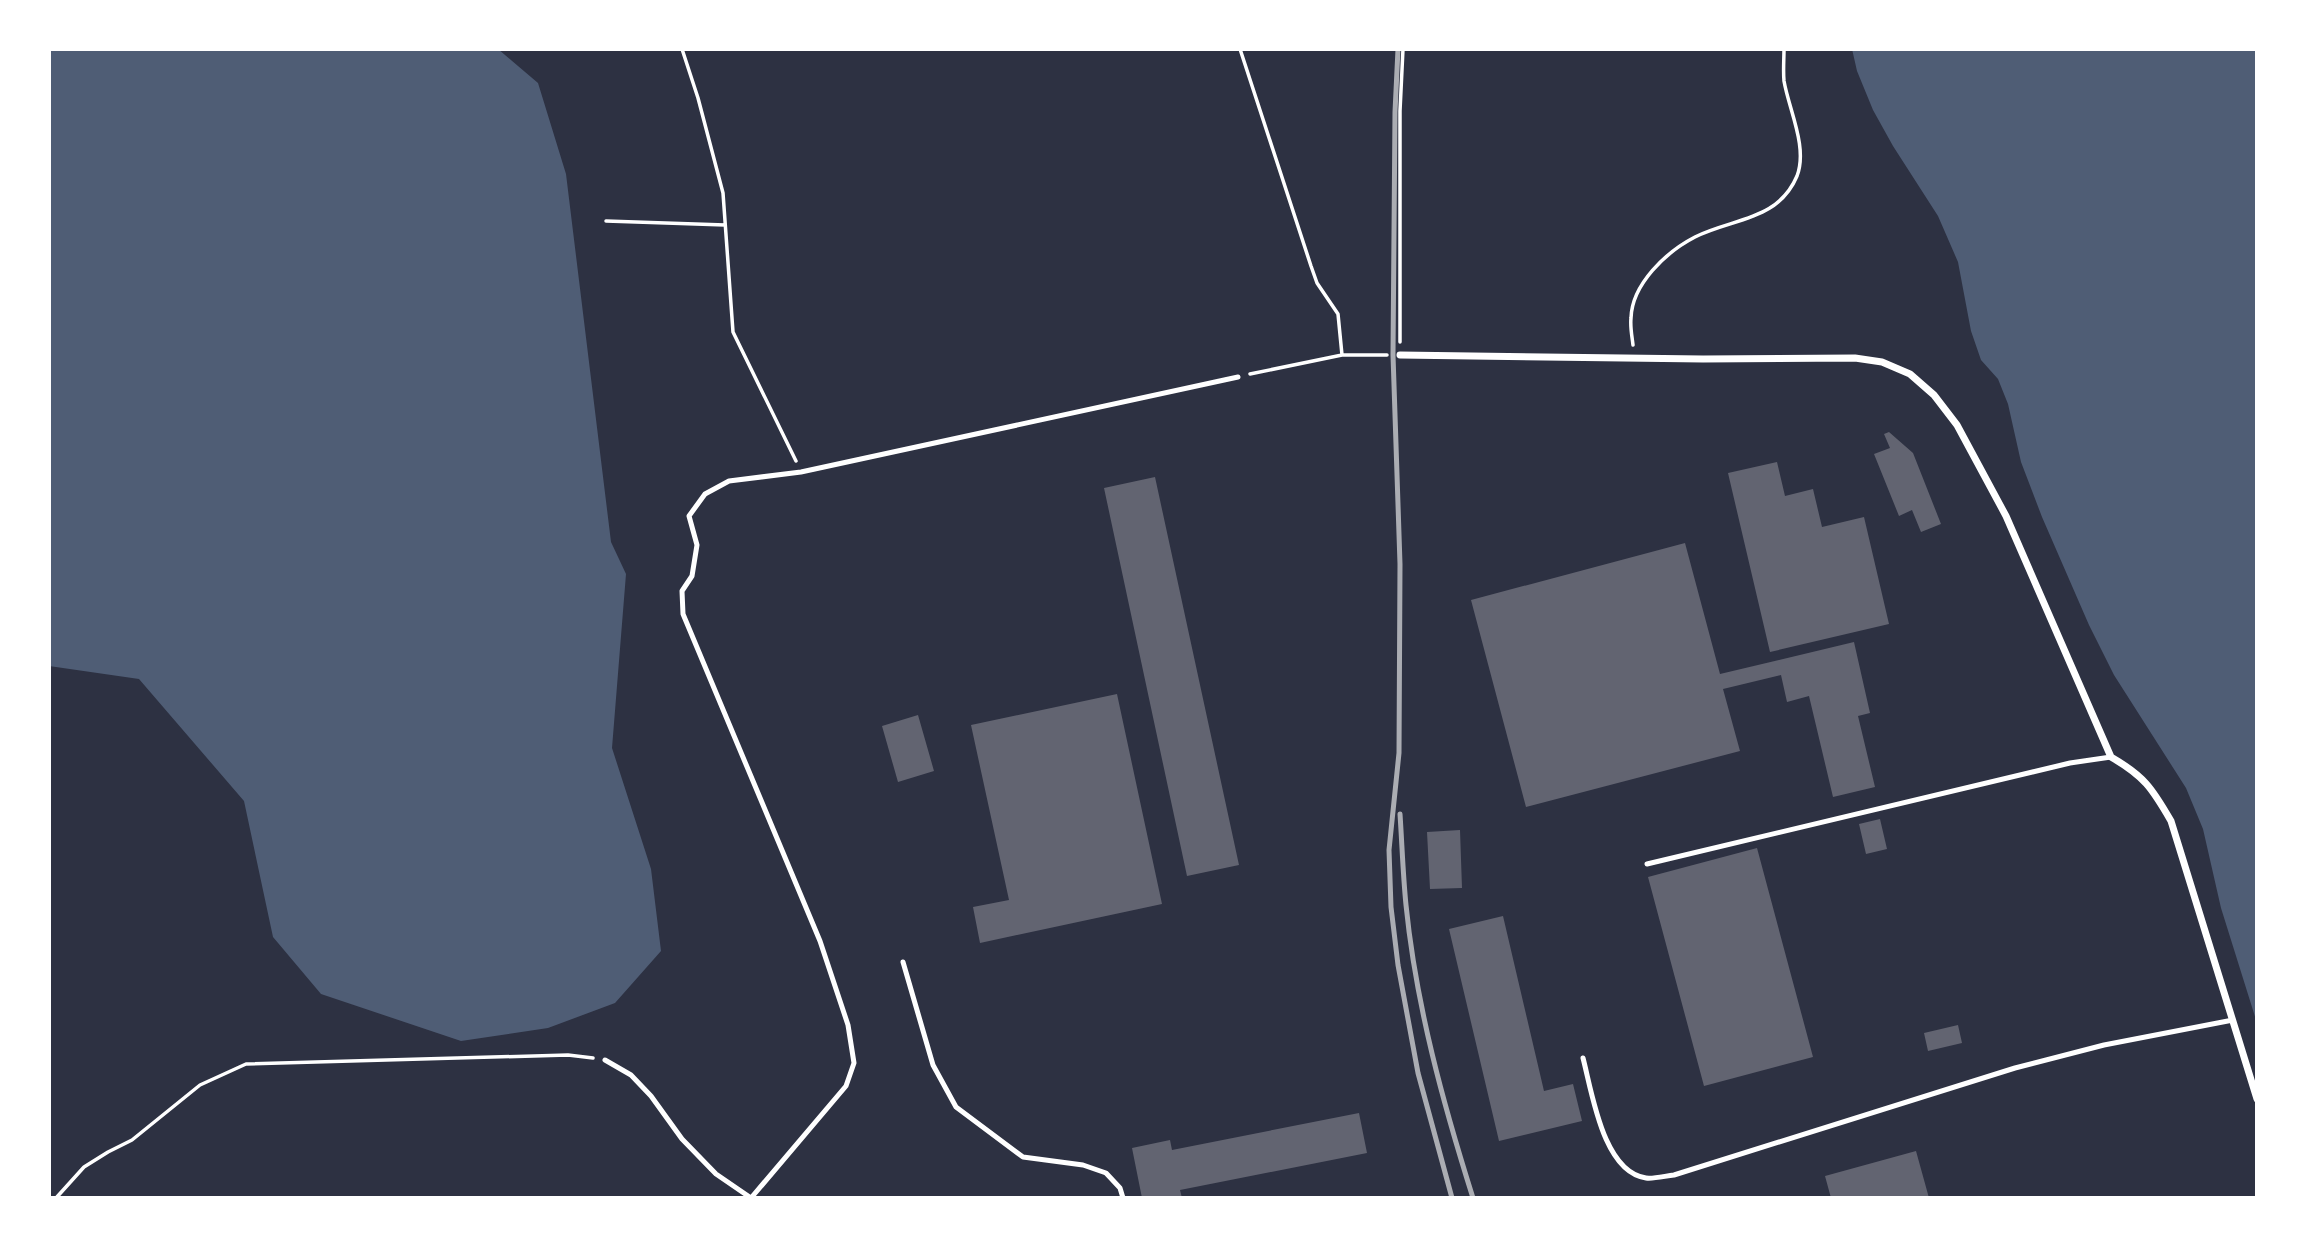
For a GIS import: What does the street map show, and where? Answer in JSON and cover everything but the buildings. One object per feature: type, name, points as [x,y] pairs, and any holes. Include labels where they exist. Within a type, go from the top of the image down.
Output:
[{"type":"street","points":[[1400,355],[1855,358],[1882,362],[1910,374],[1934,395],[1956,425],[2006,516],[2111,757],[2132,769],[2151,786],[2171,821],[2257,1099]]},
{"type":"lane","points":[[605,1060],[631,1075],[651,1096],[682,1139],[716,1174],[751,1198],[846,1086],[855,1063],[848,1026],[820,941],[683,614],[682,591],[692,576],[697,545],[689,516],[705,494],[729,481],[801,472],[1238,377]]},
{"type":"lane","points":[[1647,864],[2070,763],[2111,757]]},
{"type":"lane","points":[[903,962],[933,1065],[956,1107],[1023,1157],[1083,1165],[1106,1173],[1120,1188],[1123,1198]]},
{"type":"lane","points":[[1583,1058],[1601,1125],[1612,1153],[1624,1168],[1645,1178],[1674,1175],[2015,1068],[2104,1045],[2233,1020]]},
{"type":"path","points":[[682,49],[723,193],[733,332],[801,472]]},
{"type":"path","points":[[1240,49],[1317,283],[1338,314],[1342,355]]},
{"type":"path","points":[[1400,355],[1400,125],[1404,49]]},
{"type":"path","points":[[1634,357],[1631,316],[1640,285],[1667,257],[1695,237],[1766,211],[1785,198],[1798,173],[1800,145],[1784,79],[1784,49]]},
{"type":"path","points":[[606,221],[725,225]]},
{"type":"path","points":[[1238,377],[1342,355],[1376,355]]},
{"type":"path","points":[[56,1198],[84,1167],[132,1140],[200,1085],[246,1064],[568,1055],[605,1060]]},
{"type":"water","points":[[49,49],[498,49],[538,83],[566,174],[611,542],[626,574],[612,748],[651,869],[661,951],[615,1003],[548,1028],[461,1041],[321,994],[273,937],[244,801],[139,679],[49,666]]},
{"type":"water","points":[[1852,49],[2257,49],[2257,1023],[2221,908],[2203,829],[2186,788],[2114,675],[2089,625],[2021,462],[2008,404],[1998,379],[1981,360],[1971,331],[1958,262],[1938,216],[1873,110],[1857,71]]},
{"type":"railway","points":[[1398,49],[1393,355],[1400,564],[1399,753],[1389,850],[1391,907],[1398,965],[1418,1073],[1452,1198]]},
{"type":"railway","points":[[1400,814],[1406,905],[1416,980],[1441,1090],[1473,1198]]}]
